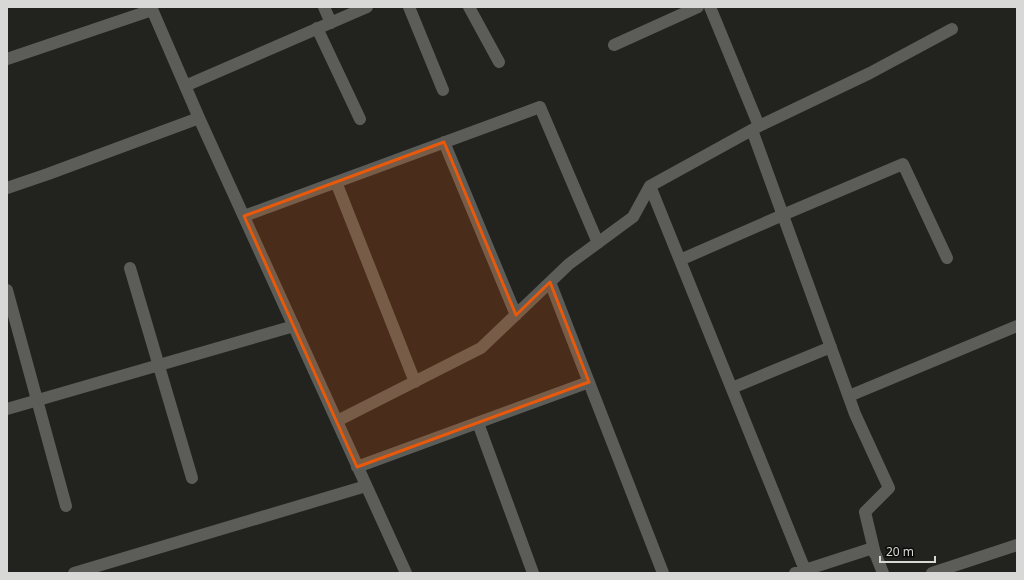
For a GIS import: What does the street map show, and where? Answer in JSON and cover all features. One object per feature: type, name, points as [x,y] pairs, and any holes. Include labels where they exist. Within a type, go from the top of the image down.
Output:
[{"type":"street","points":[[324,7],[331,23]]},
{"type":"street","points":[[185,86],[366,7]]},
{"type":"street","points":[[409,7],[443,90]]},
{"type":"street","points":[[469,7],[499,62]]},
{"type":"street","points":[[614,45],[698,7]]},
{"type":"street","points":[[710,7],[755,128],[783,215],[848,396],[889,488],[865,512],[875,554]]},
{"type":"street","points":[[7,59],[151,8],[199,118],[406,573]]},
{"type":"street","points":[[317,28],[360,119]]},
{"type":"street","points":[[337,421],[481,348],[569,264],[633,217],[650,186],[755,128],[870,73],[952,29]]},
{"type":"street","points":[[244,216],[540,107],[598,243]]},
{"type":"street","points":[[7,188],[199,118]]},
{"type":"street","points":[[444,142],[516,315]]},
{"type":"street","points":[[680,260],[903,164],[947,258]]},
{"type":"street","points":[[336,182],[415,382]]},
{"type":"street","points":[[650,186],[732,388],[800,572],[873,548],[883,573]]},
{"type":"street","points":[[130,268],[192,478]]},
{"type":"street","points":[[550,282],[663,573]]},
{"type":"street","points":[[7,290],[66,506]]},
{"type":"street","points":[[7,409],[294,326]]},
{"type":"street","points":[[848,396],[1017,326]]},
{"type":"street","points":[[732,388],[830,347]]},
{"type":"street","points":[[357,467],[589,382]]},
{"type":"street","points":[[478,423],[533,573]]},
{"type":"street","points":[[74,573],[366,486]]},
{"type":"street","points":[[932,573],[1017,545]]},
{"type":"highlighted area","points":[[444,142],[516,315],[550,282],[589,382],[357,467],[244,216]]}]
